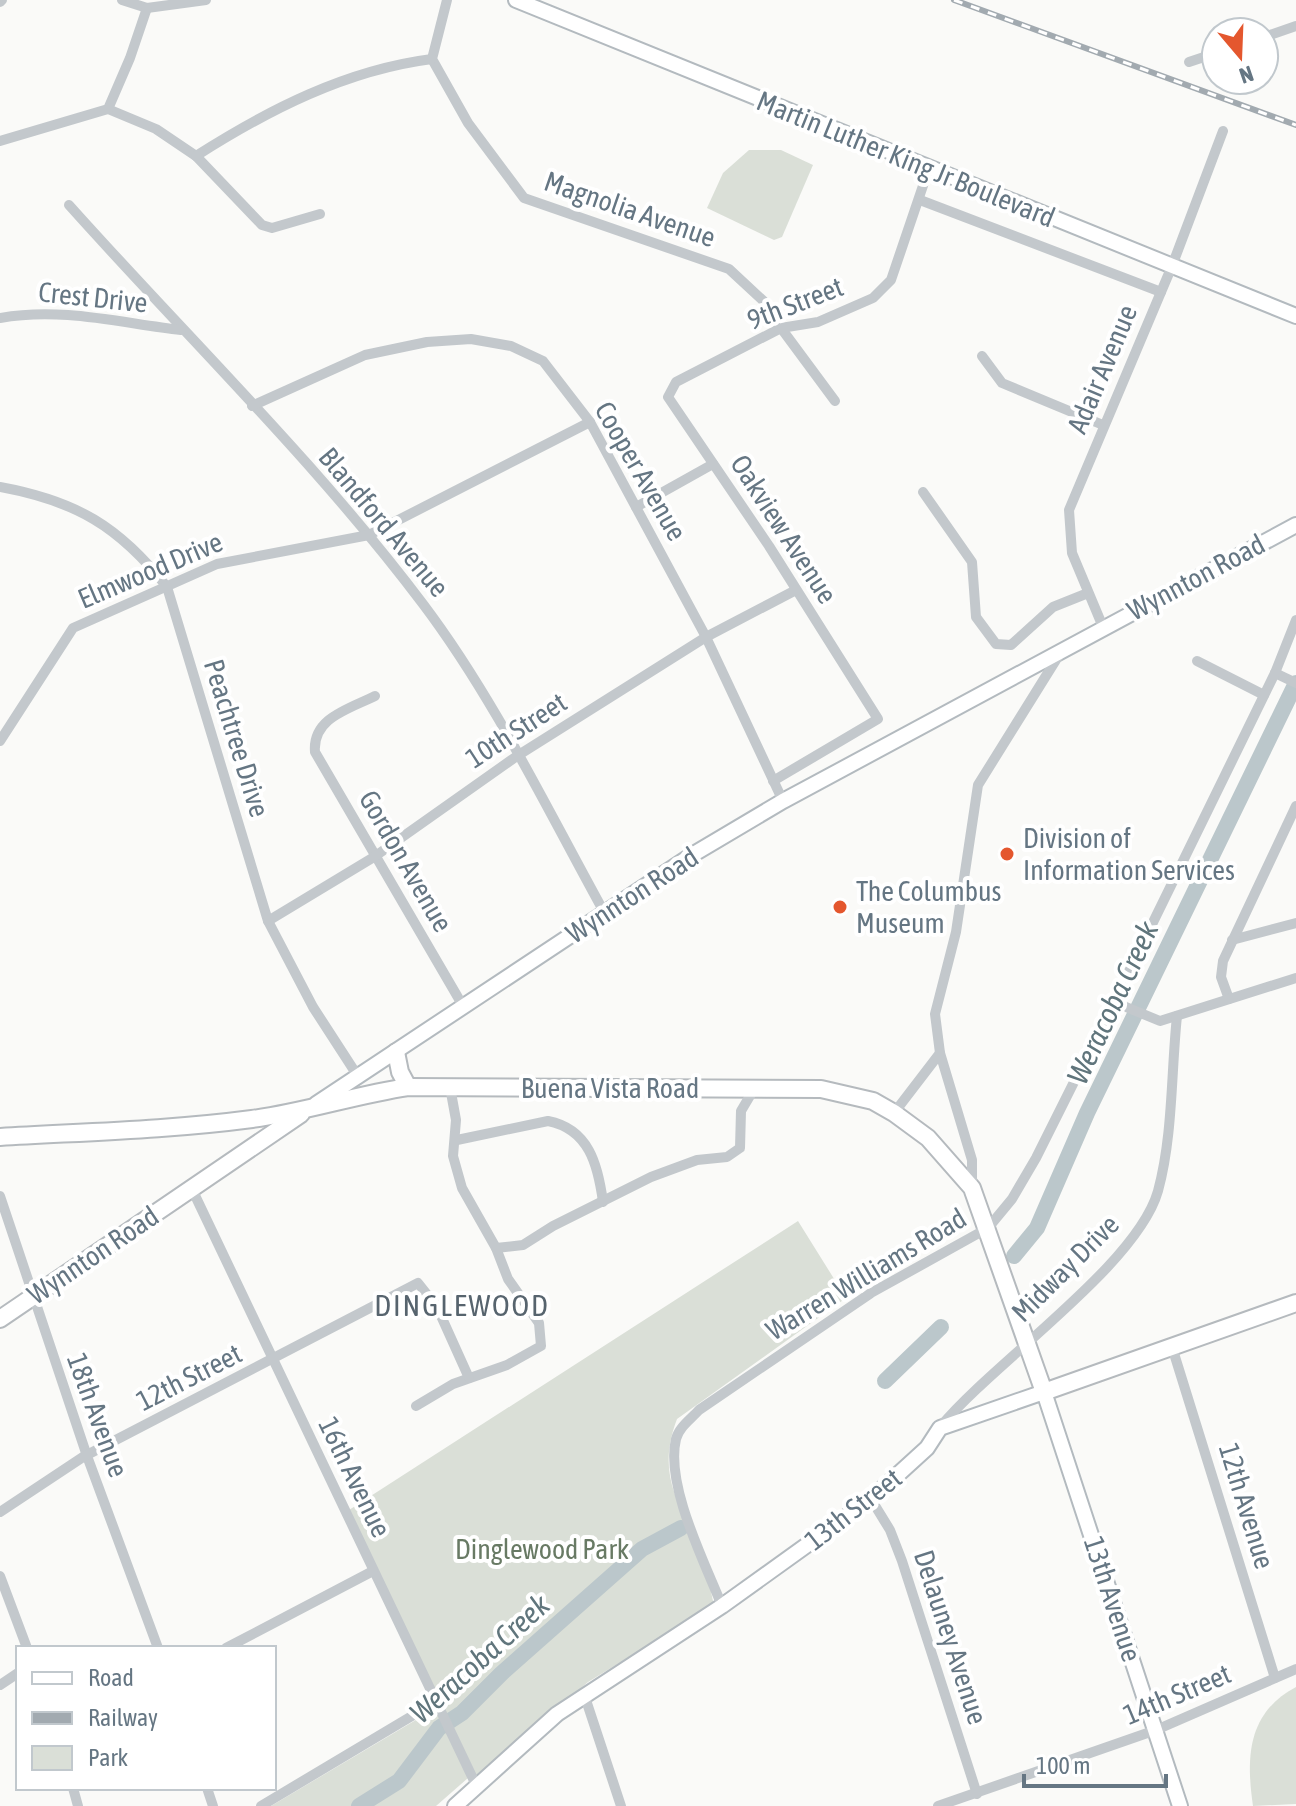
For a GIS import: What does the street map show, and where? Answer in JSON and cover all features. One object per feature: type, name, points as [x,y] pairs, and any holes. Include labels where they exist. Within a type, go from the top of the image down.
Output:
[{"type":"main road","name":"Martin Luther King Jr Boulevard","points":[[516,0],[1296,316]]},
{"type":"main road","name":"Wynnton Road","points":[[0,1319],[191,1187],[604,912],[783,801],[1103,627],[1295,530]]},
{"type":"main road","points":[[396,1052],[408,1087]]},
{"type":"main road","name":"Buena Vista Road","points":[[0,1137],[206,1125],[305,1111],[357,1095],[408,1087],[821,1089],[873,1101],[928,1138],[972,1188],[1044,1392]]},
{"type":"main road","points":[[940,1428],[1296,1303]]},
{"type":"main road","name":"13th Avenue","points":[[1044,1392],[1180,1806]]},
{"type":"main road","name":"13th Street","points":[[458,1805],[557,1714],[722,1606],[871,1499],[927,1448],[940,1428]]},
{"type":"street","points":[[122,0],[147,8],[206,0]]},
{"type":"street","points":[[196,156],[268,112],[314,92],[363,74],[432,59],[447,0]]},
{"type":"street","points":[[108,109],[147,8]]},
{"type":"street","points":[[1189,62],[1200,58]]},
{"type":"street","name":"Magnolia Avenue","points":[[432,59],[468,123],[524,198],[729,269],[771,308],[781,328],[835,401]]},
{"type":"street","points":[[0,141],[108,109],[156,129],[196,156],[262,225],[272,228],[320,214]]},
{"type":"street","name":"Adair Avenue","points":[[1103,627],[1072,553],[1069,510],[1172,266],[1223,131]]},
{"type":"street","name":"9th Street","points":[[692,374],[781,328],[818,322],[873,298],[891,280],[929,168]]},
{"type":"street","points":[[920,200],[1161,292]]},
{"type":"street","name":"Blandford Avenue","points":[[69,205],[369,535],[452,646],[604,912]]},
{"type":"street","name":"Crest Drive","points":[[0,318],[27,313],[86,314],[181,330]]},
{"type":"street","name":"Cooper Avenue","points":[[252,406],[365,355],[427,342],[471,339],[511,346],[543,361],[590,422],[706,637],[783,801]]},
{"type":"street","points":[[982,356],[1002,383],[1103,425]]},
{"type":"street","name":"Oakview Avenue","points":[[692,374],[676,382],[668,397],[878,719],[773,781]]},
{"type":"street","name":"Elmwood Drive","points":[[0,741],[73,628],[217,564],[369,535],[590,422]]},
{"type":"street","points":[[636,507],[713,464]]},
{"type":"street","name":"Peachtree Drive","points":[[0,487],[59,500],[111,528],[143,557],[167,587],[268,921],[339,1052],[359,1078]]},
{"type":"street","points":[[923,492],[972,562],[976,617],[996,644],[1011,645],[1053,607],[1088,593]]},
{"type":"street","name":"10th Street","points":[[268,921],[374,857],[517,756],[706,637],[796,590]]},
{"type":"street","name":"Warren Williams Road","points":[[722,1606],[678,1486],[674,1453],[680,1429],[699,1410],[871,1293],[988,1228],[1012,1199],[1036,1158],[1114,1002],[1275,673],[1296,620]]},
{"type":"street","points":[[972,1188],[972,1160],[940,1053],[935,1014],[956,932],[978,785],[1063,649]]},
{"type":"street","points":[[1197,661],[1264,695]]},
{"type":"street","points":[[1275,673],[1292,681]]},
{"type":"street","name":"Gordon Avenue","points":[[375,696],[325,722],[315,737],[315,752],[463,1006]]},
{"type":"street","points":[[1229,999],[1221,977],[1223,961],[1296,806]]},
{"type":"street","points":[[1232,940],[1296,923]]},
{"type":"street","points":[[1114,1002],[1160,1021],[1296,978]]},
{"type":"street","name":"Midway Drive","points":[[940,1428],[965,1397],[1108,1265],[1146,1218],[1157,1193],[1163,1161],[1177,1016]]},
{"type":"street","points":[[894,1113],[940,1053]]},
{"type":"street","points":[[416,1406],[469,1378],[507,1365],[541,1346],[539,1323],[508,1279],[496,1248],[462,1188],[453,1156],[457,1140],[450,1087]]},
{"type":"street","points":[[496,1248],[523,1245],[651,1177],[697,1160],[727,1157],[740,1148],[741,1111],[754,1089]]},
{"type":"street","points":[[457,1140],[548,1121],[562,1124],[574,1130],[592,1152],[603,1202]]},
{"type":"street","name":"16th Avenue","points":[[191,1187],[477,1787]]},
{"type":"street","name":"18th Avenue","points":[[0,1196],[31,1297],[157,1646]]},
{"type":"street","name":"12th Street","points":[[0,1512],[87,1456],[418,1283],[437,1307],[469,1378]]},
{"type":"street","name":"12th Avenue","points":[[1172,1347],[1275,1678]]},
{"type":"street","name":"Delauney Avenue","points":[[871,1499],[890,1530],[902,1561],[977,1794]]},
{"type":"street","points":[[230,1646],[373,1571]]},
{"type":"street","points":[[0,1576],[26,1646]]},
{"type":"street","name":"14th Street","points":[[938,1806],[1156,1730],[1296,1669]]},
{"type":"street","points":[[584,1694],[621,1806]]},
{"type":"street","points":[[261,1806],[437,1701]]},
{"type":"green space","points":[[749,150],[781,150],[813,165],[782,237],[774,240],[707,208],[723,173]]},
{"type":"green space","name":"Dinglewood Park","points":[[798,1221],[846,1298],[677,1419],[671,1439],[669,1458],[673,1490],[704,1562],[714,1605],[588,1682],[478,1779],[349,1510]]},
{"type":"green space","points":[[1296,1687],[1296,1804],[1253,1806],[1251,1754],[1259,1723],[1280,1698]]},
{"type":"green space","points":[[436,1708],[468,1778],[436,1806],[271,1806]]},
{"type":"waterway","name":"Weracoba Creek","points":[[1014,1256],[1037,1228],[1087,1113],[1296,683]]},
{"type":"waterway","name":"Weracoba Creek","points":[[885,1381],[941,1327]]},
{"type":"waterway","name":"Weracoba Creek","points":[[359,1806],[399,1781],[439,1728],[462,1713],[502,1673],[642,1549],[681,1528]]},
{"type":"railway","points":[[954,0],[1296,125]]},
{"type":"place","name":"Division of Information Services","points":[[1007,854]]},
{"type":"place","name":"The Columbus Museum","points":[[840,907]]},
{"type":"district","name":"DINGLEWOOD","points":[[462,1306]]}]
